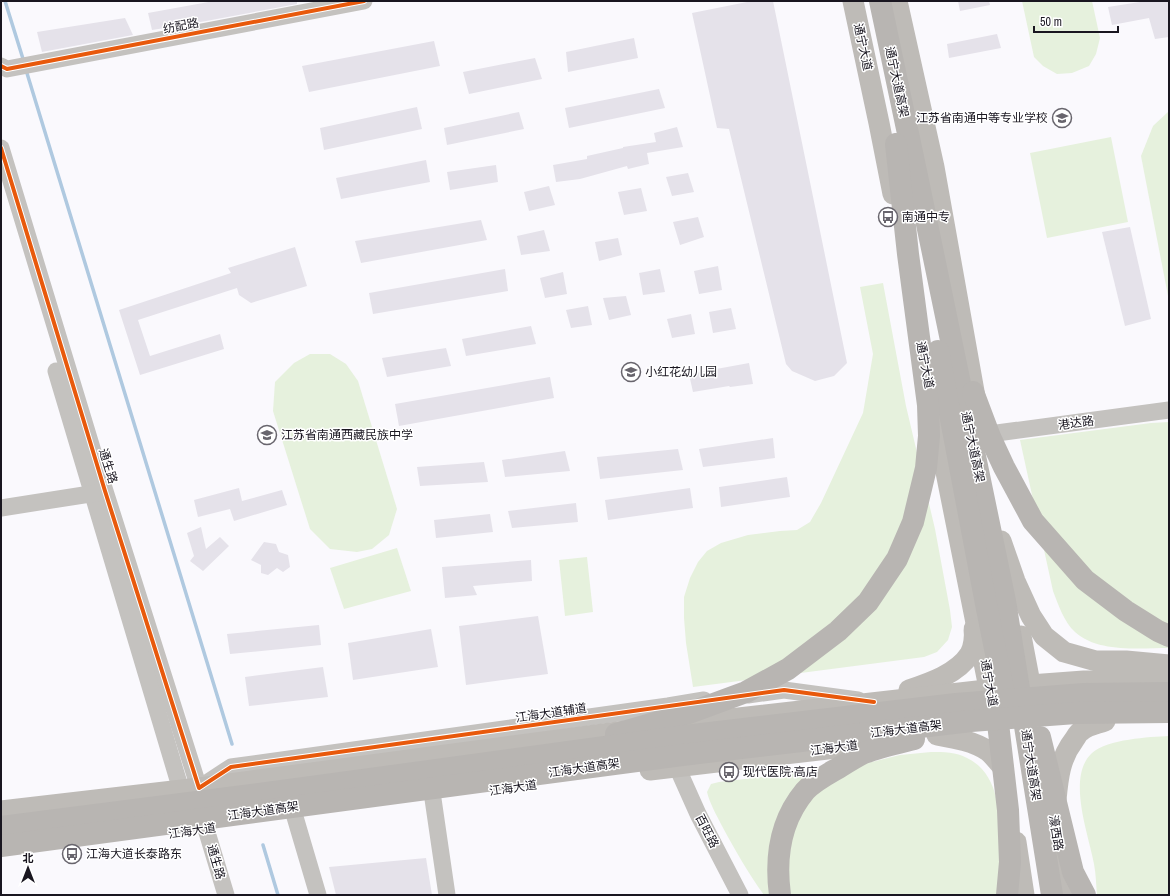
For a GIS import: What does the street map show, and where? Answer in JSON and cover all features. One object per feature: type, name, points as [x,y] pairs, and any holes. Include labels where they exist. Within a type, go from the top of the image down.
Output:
[{"type":"highway","name":"通宁大道高架","points":[[865,1],[896,144],[988,604],[1003,684],[1038,895]]},
{"type":"highway","name":"通宁大道高架","points":[[880,1],[917,176],[988,604],[1052,895]]},
{"type":"highway","points":[[289,790],[413,767],[590,741],[689,713],[746,692],[788,669],[838,631],[868,602],[897,559],[913,522],[926,468],[929,436],[928,405],[908,254],[896,144]]},
{"type":"highway","points":[[917,176],[944,260],[965,364],[975,400],[1001,461],[1033,521],[1085,580],[1126,611],[1158,631],[1169,636]]},
{"type":"highway","points":[[988,604],[990,659],[1008,810],[1010,862],[1007,895]]},
{"type":"highway","points":[[988,604],[1055,797],[1073,872],[1085,895]]},
{"type":"highway","name":"江海大道高架","points":[[1,827],[289,790],[693,735],[956,704],[1084,694],[1168,680]]},
{"type":"highway","name":"江海大道高架","points":[[1,846],[682,755],[971,721],[1076,713],[1169,712]]},
{"type":"highway","points":[[1076,713],[1169,725]]},
{"type":"highway","points":[[780,895],[778,880],[780,845],[786,823],[806,791],[822,778],[864,753],[971,721]]},
{"type":"main road","name":"通宁大道","points":[[853,1],[879,123],[939,437],[988,604],[990,689],[998,729]]},
{"type":"main road","points":[[897,1],[934,167],[1001,541],[1038,724]]},
{"type":"main road","points":[[1001,541],[1015,581],[1031,616],[1044,636],[1064,652],[1096,661],[1126,661],[1168,680]]},
{"type":"main road","points":[[874,702],[929,683],[958,667],[971,652],[975,635],[988,604]]},
{"type":"main road","points":[[1,811],[190,789],[681,724],[874,702],[1030,685],[1084,681],[1168,680]]},
{"type":"main road","points":[[1054,818],[1058,779],[1062,761],[1069,746],[1081,731],[1091,725],[1105,721]]},
{"type":"main road","name":"江海大道","points":[[1,857],[677,767],[936,735],[1038,724],[1105,721],[1169,721]]},
{"type":"main road","name":"濠西路","points":[[1038,724],[1066,895]]},
{"type":"main road","points":[[998,729],[1024,895]]},
{"type":"main road","points":[[936,735],[956,738],[976,745],[988,752],[1004,766]]},
{"type":"street","name":"纺配路","points":[[1,66],[7,68],[364,1]]},
{"type":"street","name":"通生路","points":[[1,148],[99,493]]},
{"type":"street","name":"通生路","points":[[1,184],[99,493],[190,789]]},
{"type":"street","name":"港达路","points":[[982,435],[1169,410]]},
{"type":"street","points":[[1,508],[99,493]]},
{"type":"street","name":"江海大道辅道","points":[[190,789],[231,767],[784,690],[874,702]]},
{"type":"street","name":"百旺路","points":[[677,767],[698,814],[740,895]]},
{"type":"street","points":[[433,799],[447,895]]},
{"type":"street","points":[[294,818],[318,895]]},
{"type":"street","name":"通生路","points":[[206,829],[226,895]]},
{"type":"green space","points":[[1022,1],[1092,1],[1100,38],[1096,54],[1089,66],[1072,73],[1057,74],[1043,66],[1034,57]]},
{"type":"green space","points":[[1169,111],[1169,301],[1141,156],[1153,126]]},
{"type":"green space","points":[[1111,137],[1128,222],[1047,238],[1030,153]]},
{"type":"green space","points":[[883,283],[906,406],[935,529],[950,610],[952,627],[948,640],[937,652],[924,657],[693,687],[686,643],[684,618],[684,597],[690,578],[698,562],[707,551],[721,543],[748,535],[797,530],[810,522],[821,503],[863,413],[873,354],[860,287]]},
{"type":"green space","points":[[310,354],[330,354],[346,364],[358,381],[397,509],[389,535],[372,549],[357,552],[330,549],[310,529],[273,411],[275,382],[294,363]]},
{"type":"green space","points":[[1169,422],[1169,648],[1120,648],[1095,643],[1084,639],[1071,628],[1062,613],[1053,591],[1020,440]]},
{"type":"green space","points":[[397,548],[411,591],[344,609],[330,568]]},
{"type":"green space","points":[[587,557],[593,612],[565,616],[559,560]]},
{"type":"green space","points":[[1169,736],[1169,895],[1097,895],[1094,864],[1081,807],[1081,776],[1084,763],[1092,753],[1099,748],[1108,745],[1129,740]]},
{"type":"green space","points":[[931,752],[954,753],[967,758],[985,773],[991,783],[995,793],[1000,817],[1009,895],[764,895],[747,870],[727,835],[713,809],[707,792],[711,784],[719,782],[803,772],[815,776],[900,755]]},
{"type":"building","points":[[214,1],[297,1],[297,4],[152,30],[148,13]]},
{"type":"building","points":[[752,1],[773,1],[847,363],[834,376],[815,381],[792,371],[786,364],[729,129],[717,128],[692,13]]},
{"type":"building","points":[[958,1],[989,1],[990,5],[960,11]]},
{"type":"building","points":[[1146,1],[1169,1],[1169,37],[1155,39],[1149,18],[1112,25],[1108,7]]},
{"type":"building","points":[[125,18],[133,35],[42,52],[37,32]]},
{"type":"building","points":[[997,34],[1001,48],[949,58],[947,44]]},
{"type":"building","points":[[634,38],[638,58],[568,72],[566,52]]},
{"type":"building","points":[[434,41],[440,66],[309,92],[302,66]]},
{"type":"building","points":[[535,58],[542,79],[469,94],[463,72]]},
{"type":"building","points":[[659,89],[665,108],[569,128],[565,108]]},
{"type":"building","points":[[417,107],[422,129],[324,150],[320,128]]},
{"type":"building","points":[[519,112],[524,129],[447,145],[444,128]]},
{"type":"building","points":[[677,127],[683,147],[647,153],[649,164],[628,169],[627,166],[580,179],[556,182],[553,165],[587,159],[587,156],[623,147],[656,142],[654,133]]},
{"type":"building","points":[[426,160],[430,182],[341,199],[336,178]]},
{"type":"building","points":[[496,165],[498,182],[450,190],[447,172]]},
{"type":"building","points":[[688,173],[694,192],[672,196],[666,177]]},
{"type":"building","points":[[549,186],[555,205],[529,211],[524,192]]},
{"type":"building","points":[[641,188],[647,211],[624,215],[618,192]]},
{"type":"building","points":[[698,217],[704,237],[680,245],[673,222]]},
{"type":"building","points":[[481,220],[487,240],[361,263],[355,241]]},
{"type":"building","points":[[1130,227],[1151,319],[1125,326],[1102,232]]},
{"type":"building","points":[[544,230],[550,251],[521,255],[517,236]]},
{"type":"building","points":[[618,238],[622,255],[599,261],[595,242]]},
{"type":"building","points":[[295,247],[307,286],[251,303],[239,295],[237,288],[138,320],[150,356],[220,334],[224,349],[140,375],[119,310],[231,273],[228,268]]},
{"type":"building","points":[[718,266],[722,290],[699,294],[694,271]]},
{"type":"building","points":[[505,269],[508,291],[373,314],[369,293]]},
{"type":"building","points":[[660,269],[665,292],[643,295],[639,273]]},
{"type":"building","points":[[563,272],[567,294],[545,298],[540,278]]},
{"type":"building","points":[[626,296],[631,315],[609,320],[603,298]]},
{"type":"building","points":[[588,306],[592,325],[571,328],[566,310]]},
{"type":"building","points":[[731,308],[736,329],[713,333],[709,312]]},
{"type":"building","points":[[691,314],[695,334],[672,338],[667,319]]},
{"type":"building","points":[[531,326],[536,344],[466,356],[462,339]]},
{"type":"building","points":[[446,348],[451,366],[387,377],[382,358]]},
{"type":"building","points":[[749,363],[753,384],[693,392],[689,374]]},
{"type":"building","points":[[550,377],[554,398],[399,426],[395,404]]},
{"type":"building","points":[[773,438],[775,458],[703,467],[699,449]]},
{"type":"building","points":[[678,449],[683,470],[600,479],[597,457]]},
{"type":"building","points":[[565,451],[570,471],[505,477],[502,460]]},
{"type":"building","points":[[484,462],[488,482],[420,486],[417,467]]},
{"type":"building","points":[[787,477],[790,497],[721,507],[719,487]]},
{"type":"building","points":[[239,488],[242,501],[282,490],[287,505],[234,521],[230,509],[198,517],[194,500]]},
{"type":"building","points":[[690,488],[693,508],[608,520],[605,500]]},
{"type":"building","points":[[576,503],[578,522],[512,528],[508,511]]},
{"type":"building","points":[[490,514],[493,532],[436,538],[434,520]]},
{"type":"building","points":[[201,527],[206,549],[220,537],[229,546],[203,571],[190,561],[194,556],[187,533]]},
{"type":"building","points":[[264,542],[276,544],[279,552],[288,555],[290,567],[283,572],[277,568],[268,575],[261,573],[261,565],[251,560]]},
{"type":"building","points":[[531,560],[532,581],[473,586],[477,595],[445,598],[442,567]]},
{"type":"building","points":[[538,616],[548,674],[466,685],[459,626]]},
{"type":"building","points":[[319,625],[321,645],[230,654],[227,634]]},
{"type":"building","points":[[431,629],[438,667],[353,680],[348,643]]},
{"type":"building","points":[[323,667],[328,697],[249,706],[245,677]]},
{"type":"building","points":[[426,858],[432,895],[336,895],[329,867]]},
{"type":"waterway","points":[[5,1],[24,62]]},
{"type":"waterway","points":[[26,70],[232,744]]},
{"type":"waterway","points":[[263,845],[278,895]]},
{"type":"cycle path","points":[[1,66],[7,69],[364,1]]},
{"type":"cycle path","points":[[1,148],[105,491],[199,788],[231,767],[784,690],[874,702]]},
{"type":"place","name":"江苏省南通中等专业学校","points":[[1062,118]]},
{"type":"place","name":"南通中专","points":[[888,217]]},
{"type":"place","name":"小红花幼儿园","points":[[631,372]]},
{"type":"place","name":"江苏省南通西藏民族中学","points":[[267,435]]},
{"type":"place","name":"现代医院·高店","points":[[729,772]]},
{"type":"place","name":"江海大道长泰路东","points":[[72,854]]}]
